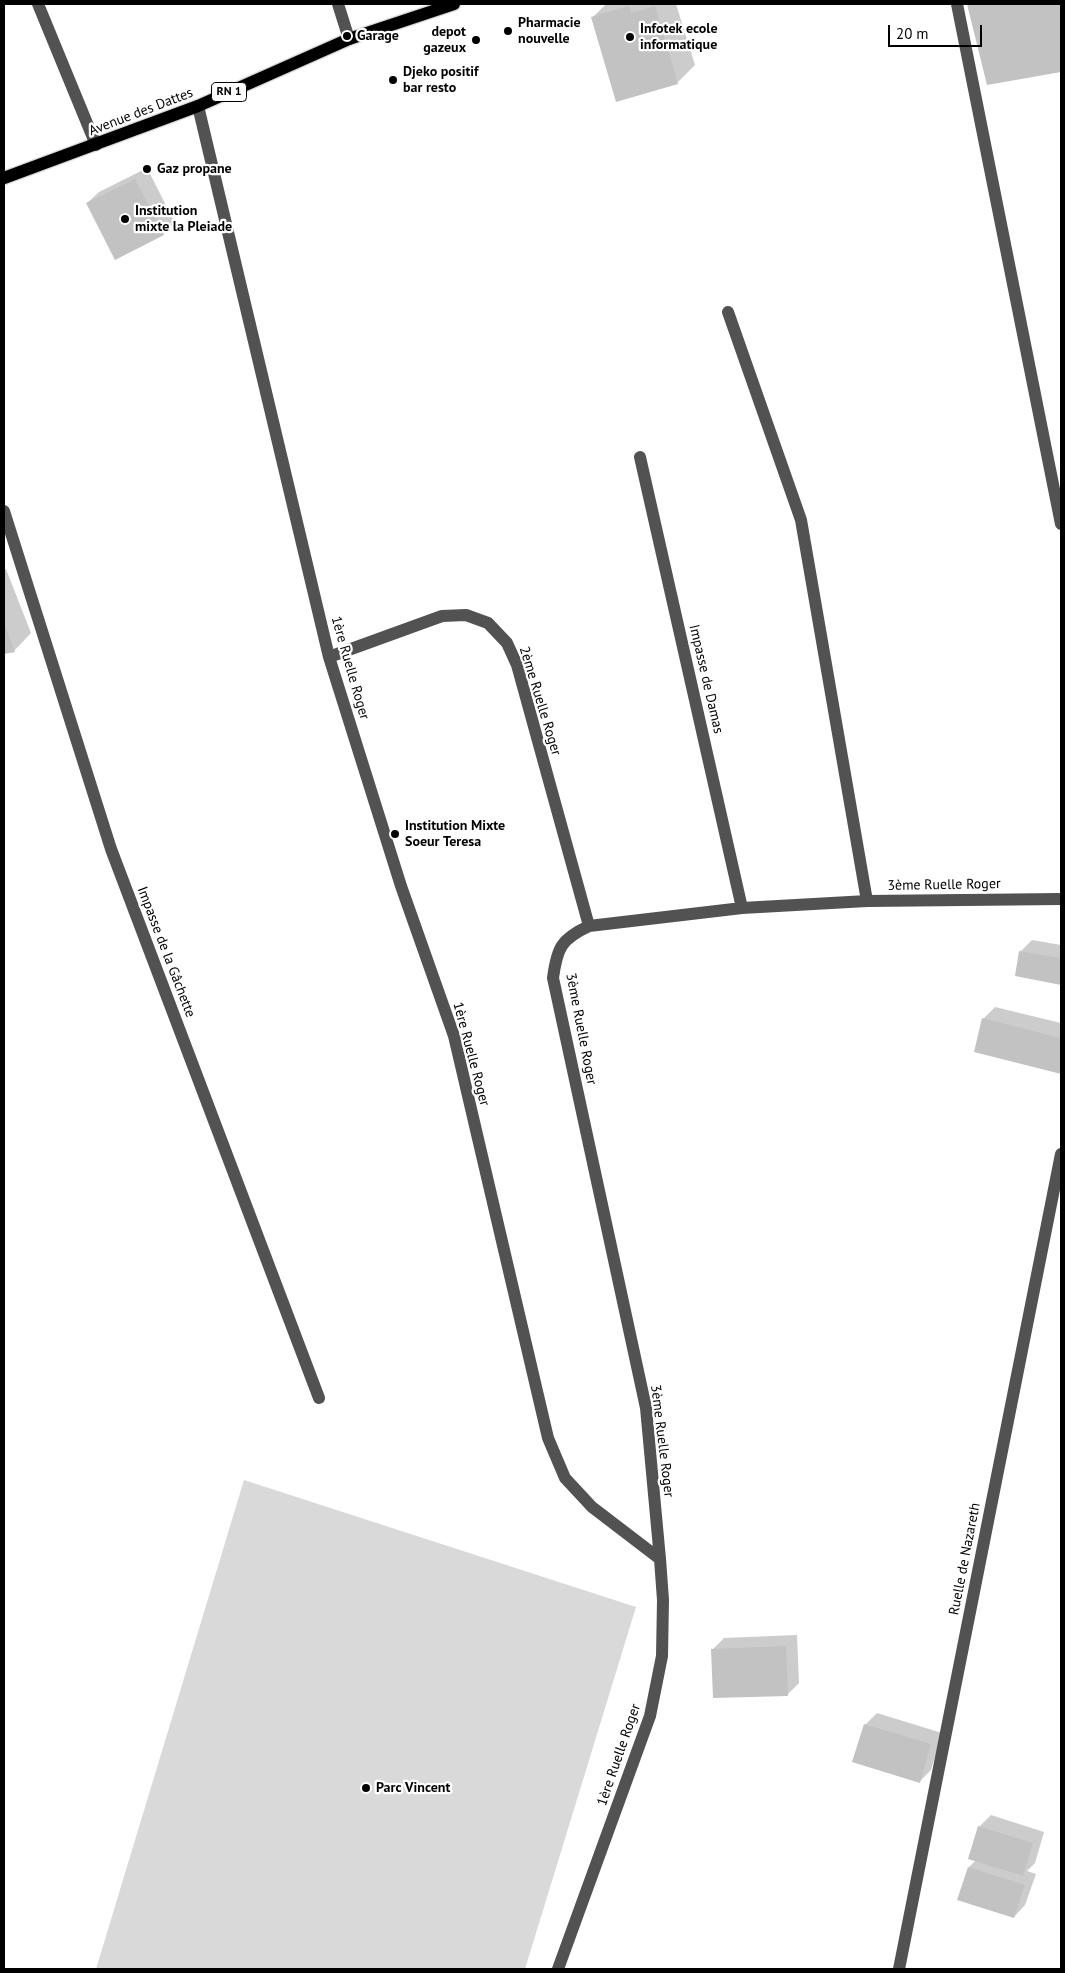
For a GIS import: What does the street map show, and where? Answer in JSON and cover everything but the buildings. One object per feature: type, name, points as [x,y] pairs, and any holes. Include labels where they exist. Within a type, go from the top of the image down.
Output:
[{"type":"main road","name":"Avenue des Dattes","points":[[4,178],[198,106],[349,38],[454,4]]},
{"type":"street","points":[[38,4],[96,145]]},
{"type":"street","points":[[338,4],[349,38]]},
{"type":"street","points":[[957,4],[1061,524]]},
{"type":"street","name":"1ère Ruelle Roger","points":[[198,106],[329,657],[401,886],[454,1036],[548,1438],[564,1478],[592,1507],[660,1559],[663,1600],[662,1656],[650,1716],[558,1969]]},
{"type":"street","points":[[728,312],[801,520],[866,901]]},
{"type":"street","name":"Impasse de Damas","points":[[640,457],[742,908]]},
{"type":"street","name":"Impasse de la Gâchette","points":[[4,511],[111,849],[319,1398]]},
{"type":"street","name":"2ème Ruelle Roger","points":[[329,657],[442,616],[466,615],[488,623],[507,643],[517,665],[589,926]]},
{"type":"street","name":"3ème Ruelle Roger","points":[[660,1559],[646,1408],[553,978],[556,957],[562,943],[573,933],[589,926],[742,908],[866,901],[1061,899]]},
{"type":"street","name":"Ruelle de Nazareth","points":[[899,1969],[1061,1154]]},
{"type":"shaded area","name":"Parc Vincent","points":[[244,1480],[636,1607],[525,1969],[96,1969]]},
{"type":"place","name":"Pharmacie nouvelle","points":[[508,31]]},
{"type":"place","name":"Garage","points":[[347,36]]},
{"type":"place","name":"Infotek ecole informatique","points":[[630,37]]},
{"type":"place","name":"depot gazeux","points":[[476,40]]},
{"type":"place","name":"Djeko positif bar resto","points":[[393,80]]},
{"type":"place","name":"Gaz propane","points":[[147,169]]},
{"type":"place","name":"Institution mixte la Pleiade","points":[[125,219]]},
{"type":"place","name":"Institution Mixte Soeur Teresa","points":[[395,834]]},
{"type":"place","name":"Parc Vincent","points":[[366,1788]]}]
